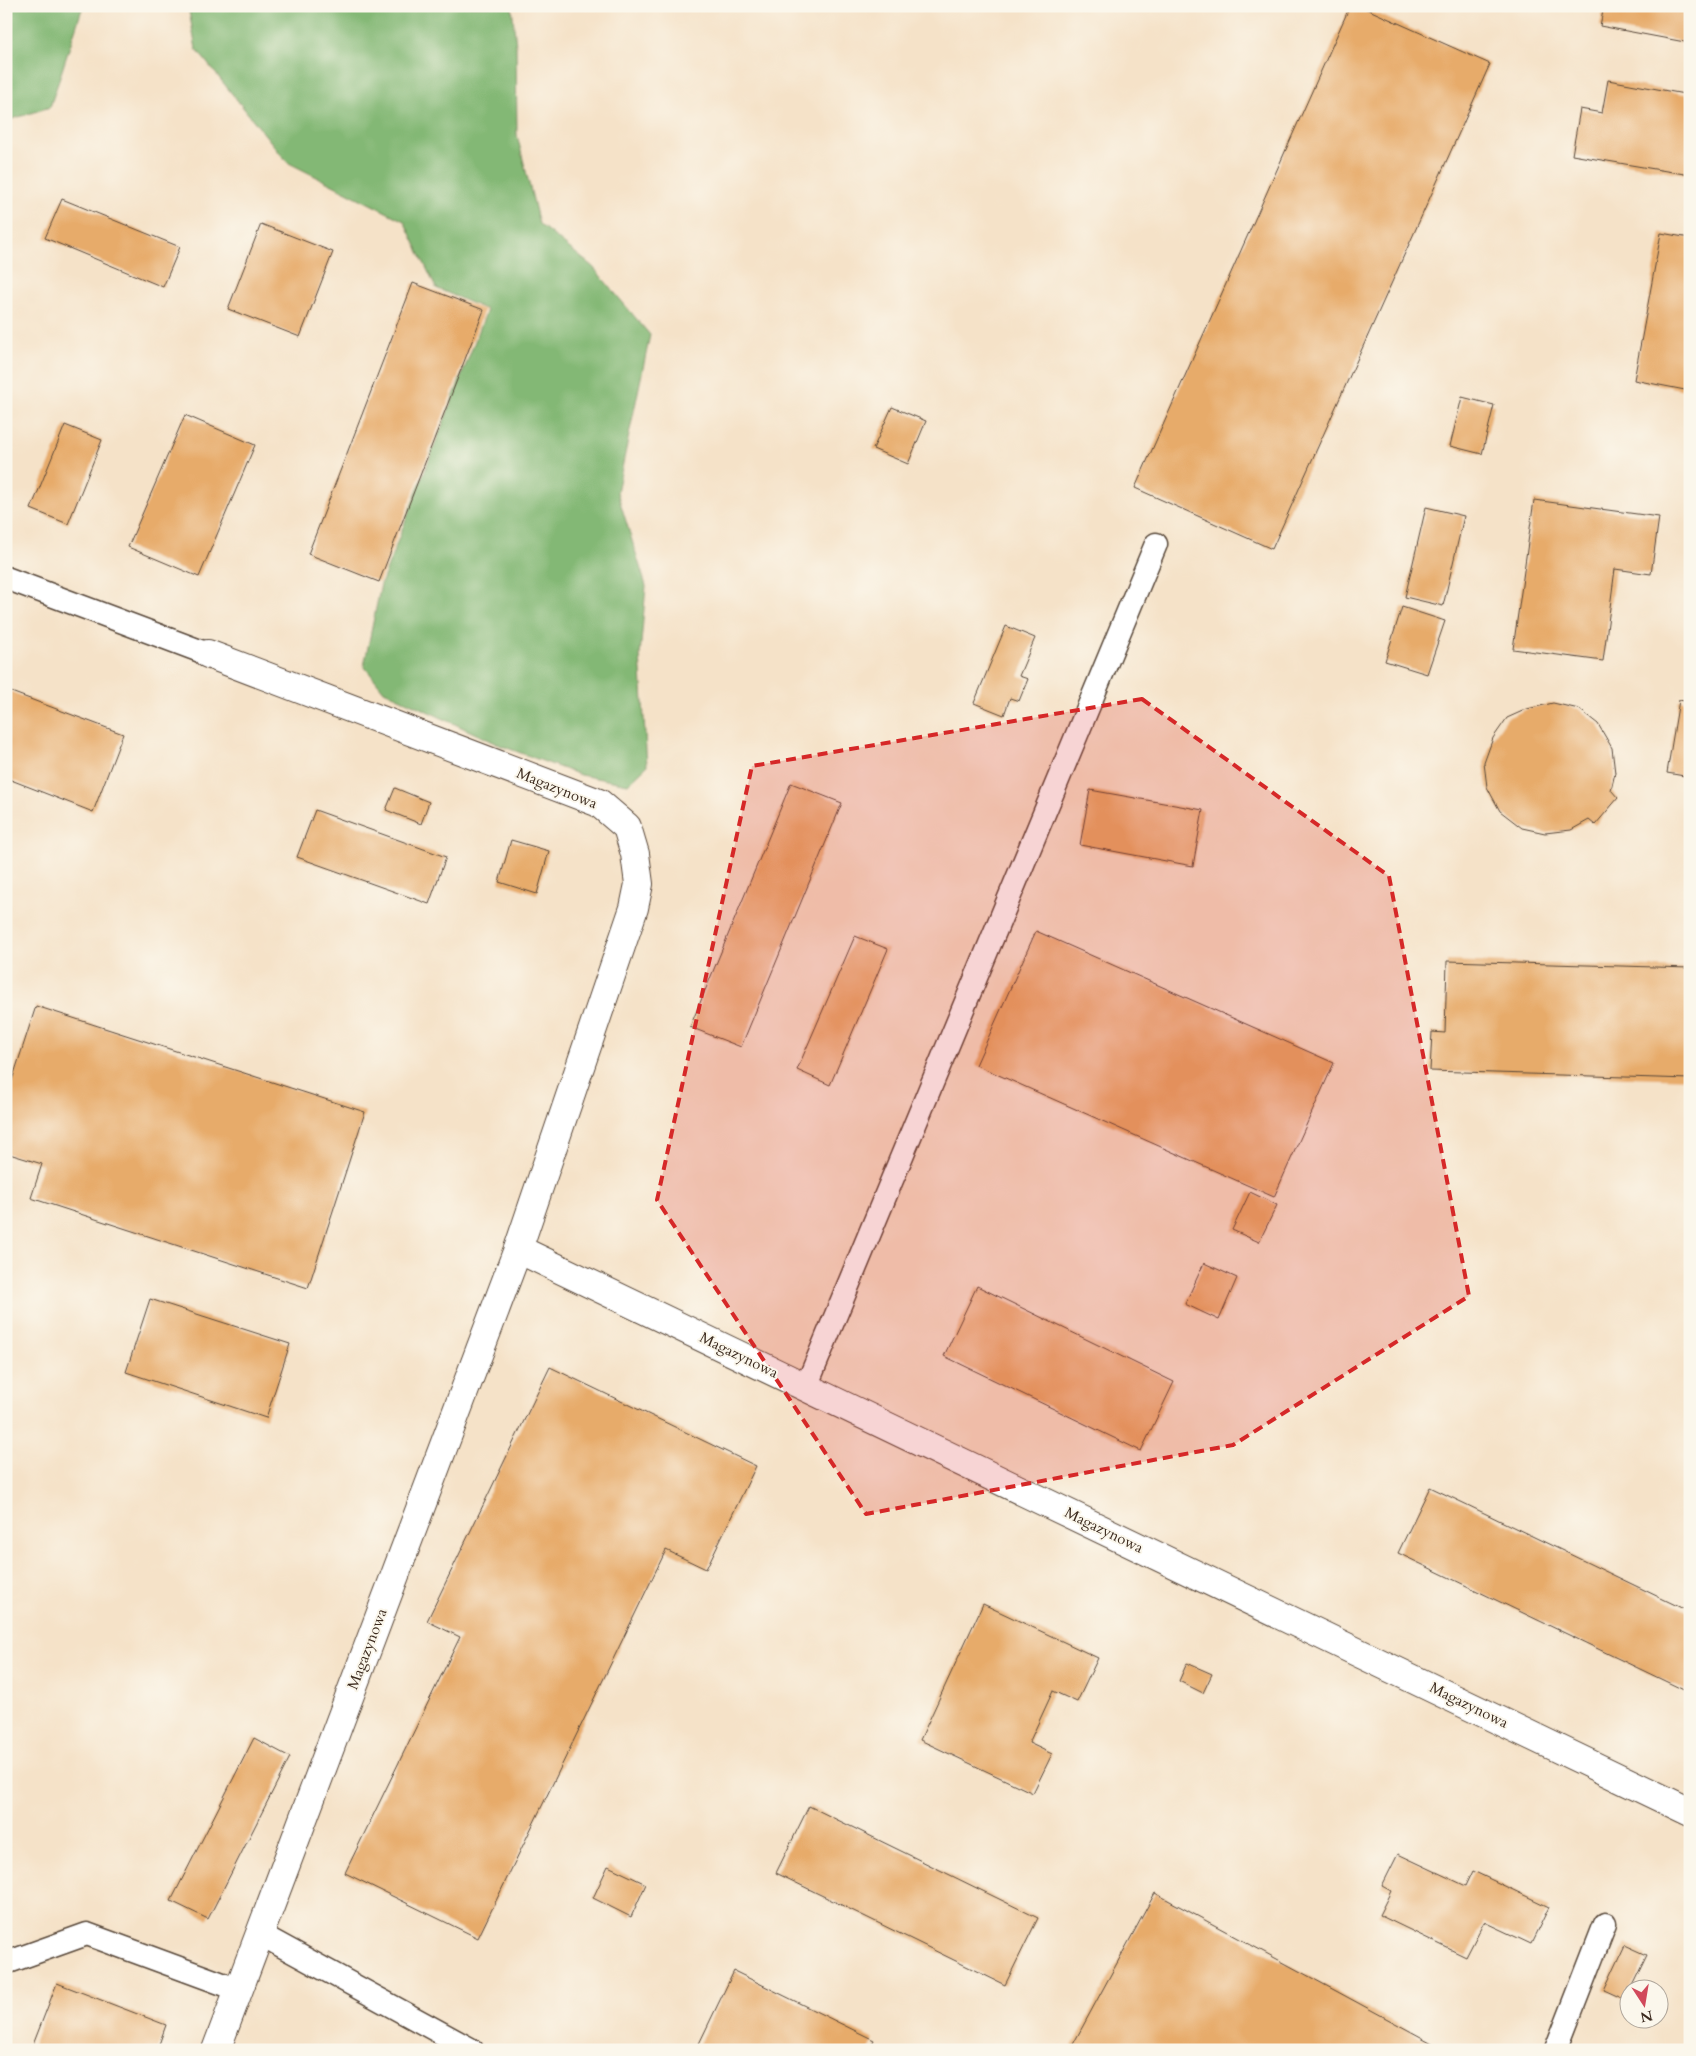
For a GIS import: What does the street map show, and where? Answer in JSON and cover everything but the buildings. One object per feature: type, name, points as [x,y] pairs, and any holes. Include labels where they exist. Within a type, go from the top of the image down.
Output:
[{"type":"street","name":"Magazynowa","points":[[208,654],[600,803],[627,827],[635,854],[639,884],[634,908],[518,1249],[216,2050]]},
{"type":"street","name":"Magazynowa","points":[[518,1249],[1690,1812]]},
{"type":"lane","points":[[806,1387],[1156,544]]},
{"type":"lane","points":[[6,578],[208,654]]},
{"type":"lane","points":[[1556,2050],[1604,1924]]},
{"type":"lane","points":[[6,1963],[87,1934],[239,1990]]},
{"type":"lane","points":[[260,1934],[472,2050]]},
{"type":"highlighted area","points":[[1142,699],[1389,876],[1469,1296],[1233,1445],[866,1514],[657,1200],[752,766]]},
{"type":"green space","points":[[6,6],[83,6],[50,107],[6,121]]},
{"type":"green space","points":[[188,6],[512,6],[516,46],[517,135],[539,224],[593,267],[650,335],[617,492],[646,586],[640,655],[647,766],[628,784],[580,775],[502,746],[384,691],[364,666],[381,584],[487,310],[436,288],[404,221],[287,162],[196,49]]}]
